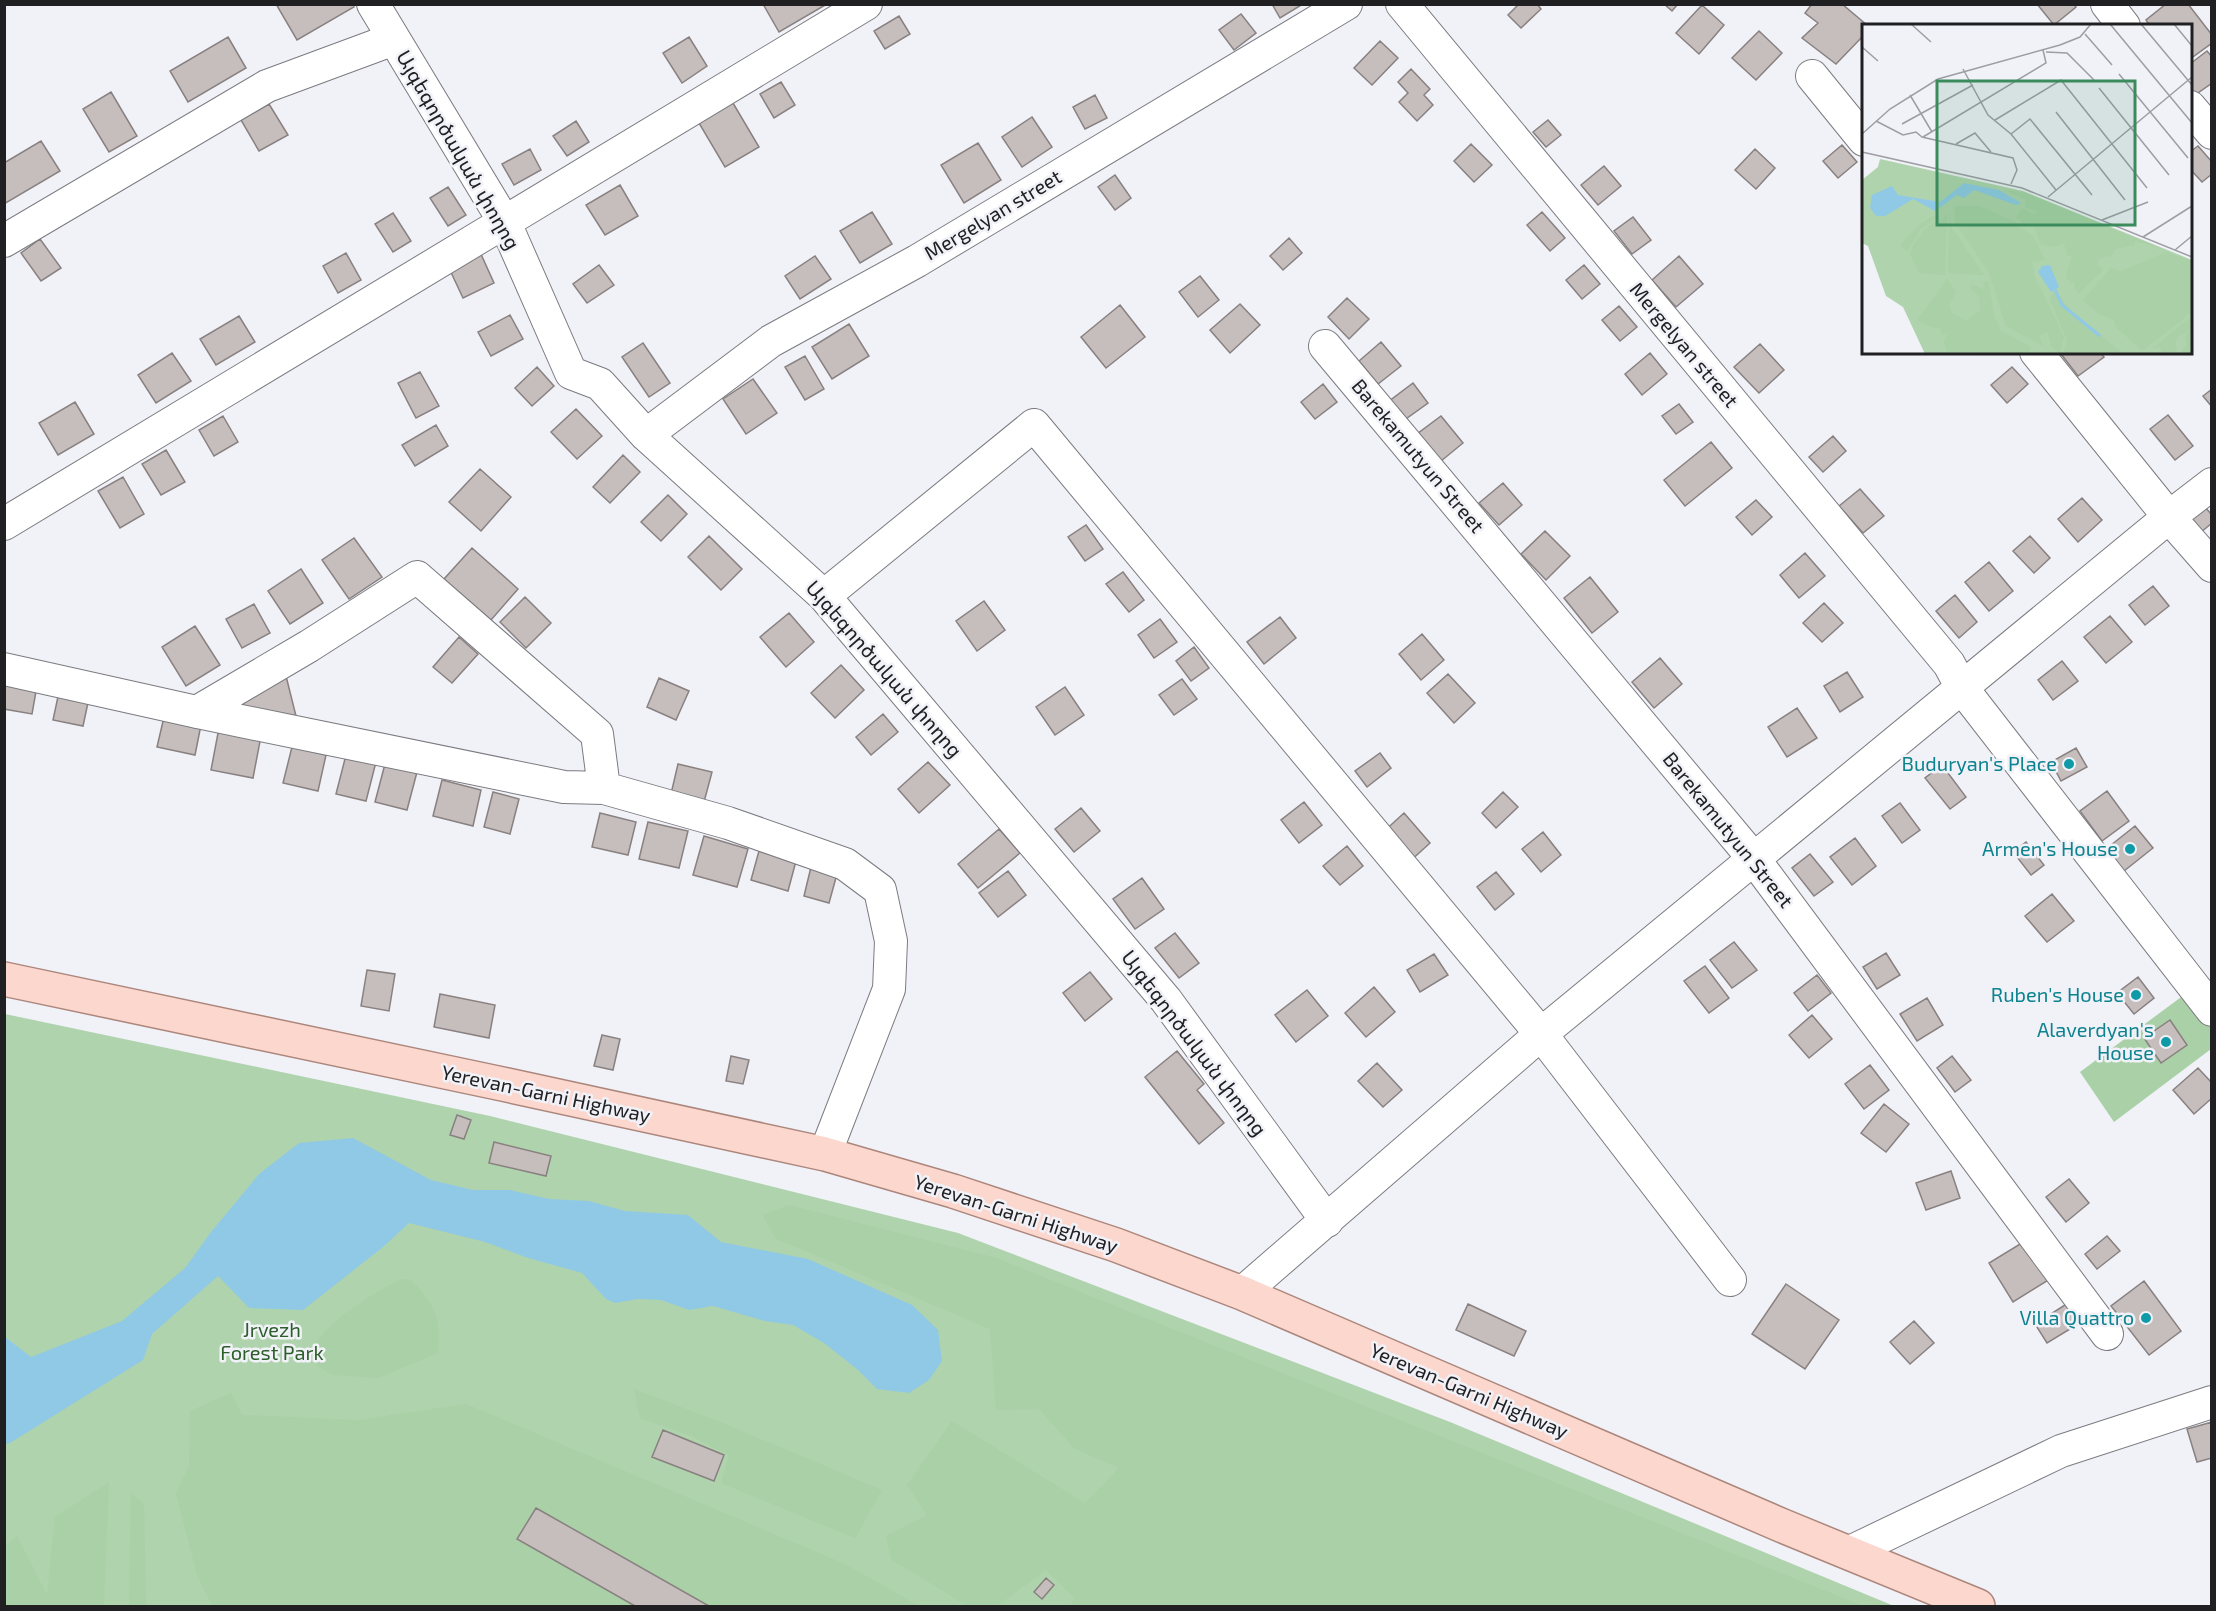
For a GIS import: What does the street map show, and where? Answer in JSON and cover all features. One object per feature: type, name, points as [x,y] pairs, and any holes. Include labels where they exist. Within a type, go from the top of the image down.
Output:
[{"type":"main road","name":"Yerevan-Garni Highway","points":[[4,979],[504,1084],[825,1155],[953,1191],[1106,1242],[1242,1293],[1783,1526],[1978,1606]]},
{"type":"street","name":"Այգեգործական փողոց","points":[[373,4],[505,223],[571,373],[600,384],[646,435],[824,596],[1166,1000],[1327,1221]]},
{"type":"street","points":[[4,524],[866,4]]},
{"type":"street","name":"Mergelyan street","points":[[646,435],[771,341],[917,261],[1346,4]]},
{"type":"street","name":"Mergelyan street","points":[[1402,4],[1949,664],[1962,688],[2211,1010]]},
{"type":"street","points":[[2107,4],[2122,24]]},
{"type":"street","points":[[4,241],[267,86],[394,39]]},
{"type":"street","points":[[1812,76],[1862,139]]},
{"type":"street","points":[[2192,109],[2211,133]]},
{"type":"street","name":"Barekamutyun Street","points":[[1325,346],[1754,859],[2107,1334]]},
{"type":"street","points":[[2038,354],[2211,566]]},
{"type":"street","points":[[824,596],[1034,425],[1541,1035],[1730,1280]]},
{"type":"street","points":[[1242,1293],[1541,1035],[2211,484]]},
{"type":"street","points":[[196,712],[309,646],[417,577],[597,734],[604,788]]},
{"type":"street","points":[[4,669],[196,712],[564,788],[604,788],[728,823],[845,864],[880,890],[891,941],[889,989],[825,1155]]},
{"type":"street","points":[[1850,1552],[2061,1451],[2211,1402]]},
{"type":"green space","points":[[2188,992],[2211,1021],[2211,1049],[2114,1122],[2080,1072]]},
{"type":"green space","name":"Jrvezh Forest Park","points":[[5,1014],[490,1116],[958,1233],[1450,1422],[1894,1606],[5,1606]]},
{"type":"green space","points":[[789,1205],[996,1258],[1863,1606],[1070,1606],[1075,1598],[1046,1570],[997,1606],[967,1606],[891,1559],[886,1536],[927,1515],[907,1485],[952,1421],[1085,1503],[1119,1468],[1074,1448],[1039,1409],[996,1410],[990,1329],[775,1238],[763,1215]]},
{"type":"green space","points":[[401,1279],[411,1280],[435,1313],[439,1330],[438,1353],[378,1378],[333,1375],[319,1367],[310,1351],[329,1328],[351,1309]]},
{"type":"green space","points":[[634,1389],[725,1424],[882,1490],[855,1538],[721,1483],[729,1455],[691,1436],[640,1418]]},
{"type":"green space","points":[[231,1393],[242,1415],[359,1420],[466,1404],[845,1564],[919,1606],[212,1606],[197,1575],[176,1493],[189,1466],[190,1411]]},
{"type":"green space","points":[[109,1482],[104,1606],[5,1606],[5,1546],[17,1536],[47,1595],[55,1517]]},
{"type":"green space","points":[[131,1494],[144,1504],[146,1606],[129,1606]]},
{"type":"water","points":[[353,1138],[431,1180],[473,1190],[510,1190],[549,1199],[589,1201],[625,1211],[688,1215],[721,1242],[808,1259],[912,1305],[938,1330],[942,1361],[929,1380],[909,1393],[877,1389],[858,1370],[824,1343],[793,1325],[765,1321],[713,1306],[689,1310],[661,1300],[638,1299],[615,1303],[606,1299],[582,1273],[528,1258],[485,1242],[409,1223],[383,1247],[303,1310],[249,1308],[218,1276],[152,1334],[143,1360],[5,1444],[5,1337],[31,1357],[122,1321],[185,1268],[211,1232],[259,1174],[299,1143]]},
{"type":"building","points":[[276,4],[353,4],[354,7],[297,40]]},
{"type":"building","points":[[763,4],[827,4],[779,32]]},
{"type":"building","points":[[1272,4],[1303,4],[1280,18]]},
{"type":"building","points":[[1519,4],[1537,4],[1541,9],[1521,28],[1508,15]]},
{"type":"building","points":[[1664,4],[1678,4],[1672,11]]},
{"type":"building","points":[[1812,4],[1842,4],[1866,24],[1862,24],[1862,37],[1836,64],[1802,38],[1818,23],[1805,13]]},
{"type":"building","points":[[2037,4],[2074,4],[2076,7],[2053,24]]},
{"type":"building","points":[[2166,4],[2188,4],[2212,35],[2212,43],[2192,58],[2192,24],[2149,24],[2146,20]]},
{"type":"building","points":[[1702,5],[1724,25],[1699,54],[1676,33]]},
{"type":"building","points":[[1241,14],[1256,33],[1234,50],[1219,30]]},
{"type":"building","points":[[899,16],[910,34],[885,49],[874,31]]},
{"type":"building","points":[[1759,31],[1782,53],[1756,80],[1732,58]]},
{"type":"building","points":[[228,37],[246,68],[188,102],[170,71]]},
{"type":"building","points":[[689,37],[707,66],[682,83],[663,53]]},
{"type":"building","points":[[1380,41],[1398,58],[1372,85],[1354,68]]},
{"type":"building","points":[[2207,51],[2212,57],[2212,83],[2195,95],[2192,91],[2192,62]]},
{"type":"building","points":[[1411,69],[1430,89],[1424,95],[1433,105],[1417,121],[1399,102],[1408,93],[1398,82]]},
{"type":"building","points":[[781,82],[795,105],[774,118],[760,94]]},
{"type":"building","points":[[111,92],[137,136],[109,152],[83,109]]},
{"type":"building","points":[[1095,95],[1107,118],[1085,129],[1073,107]]},
{"type":"building","points":[[730,98],[759,147],[725,167],[696,118]]},
{"type":"building","points":[[269,104],[288,135],[259,151],[241,120]]},
{"type":"building","points":[[1032,117],[1052,147],[1022,167],[1002,137]]},
{"type":"building","points":[[1548,120],[1561,135],[1546,147],[1533,132]]},
{"type":"building","points":[[576,121],[589,142],[567,156],[553,136]]},
{"type":"building","points":[[41,141],[60,171],[4,204],[4,163]]},
{"type":"building","points":[[978,143],[1001,180],[964,203],[941,165]]},
{"type":"building","points":[[1471,144],[1492,165],[1474,182],[1454,161]]},
{"type":"building","points":[[1842,145],[1857,162],[1838,178],[1823,161]]},
{"type":"building","points":[[2198,146],[2212,162],[2212,174],[2202,182],[2192,171],[2192,150]]},
{"type":"building","points":[[530,149],[541,170],[514,185],[502,164]]},
{"type":"building","points":[[1755,149],[1775,168],[1756,189],[1735,170]]},
{"type":"building","points":[[1604,166],[1621,186],[1598,205],[1581,185]]},
{"type":"building","points":[[1115,175],[1131,198],[1115,210],[1098,187]]},
{"type":"building","points":[[620,185],[638,216],[605,235],[586,205]]},
{"type":"building","points":[[448,187],[466,215],[448,226],[430,198]]},
{"type":"building","points":[[872,212],[892,244],[860,263],[840,231]]},
{"type":"building","points":[[1542,212],[1565,238],[1550,251],[1527,225]]},
{"type":"building","points":[[393,213],[411,241],[393,252],[375,224]]},
{"type":"building","points":[[1633,217],[1651,240],[1632,254],[1614,231]]},
{"type":"building","points":[[1289,238],[1302,253],[1283,270],[1270,256]]},
{"type":"building","points":[[40,239],[61,268],[41,281],[21,253]]},
{"type":"building","points":[[480,252],[494,283],[463,298],[448,266]]},
{"type":"building","points":[[346,253],[361,280],[338,293],[323,266]]},
{"type":"building","points":[[815,256],[831,279],[800,299],[785,276]]},
{"type":"building","points":[[1679,256],[1703,284],[1676,307],[1652,280]]},
{"type":"building","points":[[599,265],[614,285],[587,303],[573,284]]},
{"type":"building","points":[[1584,265],[1600,284],[1582,299],[1566,280]]},
{"type":"building","points":[[1200,276],[1219,300],[1198,317],[1179,292]]},
{"type":"building","points":[[1347,298],[1369,319],[1349,339],[1328,317]]},
{"type":"building","points":[[1240,304],[1260,325],[1230,353],[1210,330]]},
{"type":"building","points":[[1120,305],[1145,337],[1106,368],[1081,337]]},
{"type":"building","points":[[1619,306],[1637,327],[1620,341],[1602,320]]},
{"type":"building","points":[[510,315],[523,339],[491,356],[478,332]]},
{"type":"building","points":[[239,316],[255,342],[216,365],[200,339]]},
{"type":"building","points":[[849,324],[869,356],[832,379],[812,347]]},
{"type":"building","points":[[1381,342],[1401,366],[1378,384],[1359,361]]},
{"type":"building","points":[[643,343],[670,383],[649,397],[622,357]]},
{"type":"building","points":[[1760,344],[1784,370],[1759,393],[1734,367]]},
{"type":"building","points":[[172,353],[191,381],[156,403],[138,375]]},
{"type":"building","points":[[1650,353],[1667,374],[1642,395],[1625,374]]},
{"type":"building","points":[[2061,354],[2102,354],[2104,357],[2078,376]]},
{"type":"building","points":[[805,356],[824,389],[805,400],[785,367]]},
{"type":"building","points":[[537,367],[554,386],[532,406],[515,388]]},
{"type":"building","points":[[2012,367],[2028,384],[2007,403],[1991,385]]},
{"type":"building","points":[[420,372],[439,406],[416,418],[398,383]]},
{"type":"building","points":[[753,379],[777,413],[746,434],[723,399]]},
{"type":"building","points":[[1413,383],[1428,403],[1403,421],[1388,402]]},
{"type":"building","points":[[1323,384],[1337,402],[1315,419],[1301,402]]},
{"type":"building","points":[[2212,389],[2212,407],[2203,396]]},
{"type":"building","points":[[75,402],[94,434],[58,455],[39,423]]},
{"type":"building","points":[[1679,404],[1693,422],[1676,434],[1662,416]]},
{"type":"building","points":[[576,409],[602,436],[577,459],[551,432]]},
{"type":"building","points":[[2168,415],[2193,446],[2175,460],[2150,429]]},
{"type":"building","points":[[223,416],[238,442],[214,456],[199,430]]},
{"type":"building","points":[[1441,416],[1463,443],[1435,466],[1413,437]]},
{"type":"building","points":[[436,425],[448,446],[415,466],[402,445]]},
{"type":"building","points":[[1833,436],[1846,451],[1823,472],[1809,457]]},
{"type":"building","points":[[1711,442],[1732,468],[1685,506],[1664,480]]},
{"type":"building","points":[[166,450],[185,482],[161,495],[142,464]]},
{"type":"building","points":[[623,455],[640,472],[610,503],[593,487]]},
{"type":"building","points":[[480,469],[511,497],[481,531],[449,502]]},
{"type":"building","points":[[123,477],[144,514],[120,528],[98,491]]},
{"type":"building","points":[[1503,483],[1522,505],[1499,525],[1479,503]]},
{"type":"building","points":[[1860,489],[1884,516],[1863,533],[1839,506]]},
{"type":"building","points":[[668,495],[687,514],[661,541],[641,522]]},
{"type":"building","points":[[2082,498],[2102,520],[2078,542],[2058,519]]},
{"type":"building","points":[[1756,500],[1772,517],[1752,535],[1736,517]]},
{"type":"building","points":[[2204,506],[2212,515],[2212,523],[2200,533],[2188,519]]},
{"type":"building","points":[[1086,525],[1103,549],[1085,561],[1068,537]]},
{"type":"building","points":[[1545,531],[1570,556],[1546,580],[1521,554]]},
{"type":"building","points":[[709,536],[742,569],[721,590],[688,557]]},
{"type":"building","points":[[2030,536],[2050,558],[2034,573],[2013,551]]},
{"type":"building","points":[[354,538],[382,577],[349,599],[322,560]]},
{"type":"building","points":[[472,548],[518,589],[491,620],[444,579]]},
{"type":"building","points":[[1805,553],[1825,576],[1799,598],[1780,575]]},
{"type":"building","points":[[1989,562],[2013,591],[1989,611],[1965,582]]},
{"type":"building","points":[[301,569],[323,603],[290,624],[268,591]]},
{"type":"building","points":[[1123,572],[1144,600],[1129,612],[1106,584]]},
{"type":"building","points":[[1590,577],[1618,612],[1592,633],[1564,598]]},
{"type":"building","points":[[2153,586],[2169,606],[2145,625],[2129,605]]},
{"type":"building","points":[[1955,595],[1977,622],[1959,638],[1936,611]]},
{"type":"building","points":[[525,597],[551,623],[526,648],[500,622]]},
{"type":"building","points":[[984,601],[1005,630],[977,651],[956,621]]},
{"type":"building","points":[[1824,603],[1843,623],[1822,642],[1803,623]]},
{"type":"building","points":[[254,604],[270,633],[242,648],[226,619]]},
{"type":"building","points":[[789,613],[814,642],[786,667],[760,637]]},
{"type":"building","points":[[2110,616],[2132,642],[2106,663],[2084,637]]},
{"type":"building","points":[[1280,617],[1296,638],[1264,664],[1247,642]]},
{"type":"building","points":[[1160,619],[1177,642],[1154,658],[1138,635]]},
{"type":"building","points":[[195,626],[220,665],[186,686],[162,647]]},
{"type":"building","points":[[1422,634],[1444,660],[1421,680],[1399,654]]},
{"type":"building","points":[[459,637],[478,654],[452,683],[433,667]]},
{"type":"building","points":[[1194,647],[1209,668],[1191,681],[1176,661]]},
{"type":"building","points":[[1660,658],[1682,684],[1654,708],[1632,682]]},
{"type":"building","points":[[2062,661],[2078,681],[2053,700],[2038,680]]},
{"type":"building","points":[[841,665],[864,690],[835,718],[811,693]]},
{"type":"building","points":[[1847,672],[1863,697],[1840,712],[1824,686]]},
{"type":"building","points":[[1448,674],[1475,703],[1454,723],[1427,693]]},
{"type":"building","points":[[286,676],[296,716],[243,706],[247,693]]},
{"type":"building","points":[[659,678],[689,691],[676,720],[647,707]]},
{"type":"building","points":[[1182,679],[1197,699],[1174,715],[1159,695]]},
{"type":"building","points":[[4,681],[37,686],[32,714],[4,709]]},
{"type":"building","points":[[1065,687],[1084,715],[1055,735],[1036,707]]},
{"type":"building","points":[[59,692],[89,698],[83,726],[53,720]]},
{"type":"building","points":[[1797,708],[1817,738],[1787,757],[1768,727]]},
{"type":"building","points":[[883,714],[898,732],[871,755],[856,737]]},
{"type":"building","points":[[164,717],[201,725],[195,755],[157,747]]},
{"type":"building","points":[[219,728],[261,736],[253,778],[211,770]]},
{"type":"building","points":[[292,747],[326,755],[318,791],[283,783]]},
{"type":"building","name":"Buduryan's Place","points":[[2076,748],[2087,767],[2061,781],[2051,762]]},
{"type":"building","points":[[1380,753],[1391,768],[1367,787],[1355,771]]},
{"type":"building","points":[[346,755],[376,762],[366,801],[336,794]]},
{"type":"building","points":[[928,762],[950,785],[919,813],[898,789]]},
{"type":"building","points":[[385,764],[417,772],[407,810],[375,802]]},
{"type":"building","points":[[678,764],[712,772],[704,802],[671,794]]},
{"type":"building","points":[[1942,765],[1966,797],[1950,809],[1925,778]]},
{"type":"building","points":[[442,780],[481,790],[473,826],[433,816]]},
{"type":"building","points":[[2107,791],[2129,821],[2102,841],[2080,811]]},
{"type":"building","points":[[493,792],[519,799],[510,834],[484,827]]},
{"type":"building","points":[[1503,792],[1518,807],[1496,828],[1482,813]]},
{"type":"building","points":[[1304,802],[1322,825],[1299,843],[1281,820]]},
{"type":"building","points":[[1900,803],[1920,830],[1902,843],[1882,816]]},
{"type":"building","points":[[1081,808],[1100,831],[1074,852],[1055,829]]},
{"type":"building","points":[[600,813],[636,822],[628,855],[592,847]]},
{"type":"building","points":[[1404,813],[1430,843],[1407,864],[1381,834]]},
{"type":"building","points":[[648,822],[688,831],[679,868],[639,859]]},
{"type":"building","name":"Armen's House","points":[[2135,826],[2153,848],[2124,871],[2106,849]]},
{"type":"building","points":[[999,829],[1020,853],[978,888],[958,864]]},
{"type":"building","points":[[1543,832],[1561,855],[1541,872],[1522,849]]},
{"type":"building","points":[[704,836],[748,849],[737,887],[693,875]]},
{"type":"building","points":[[1855,838],[1876,866],[1852,885],[1830,857]]},
{"type":"building","points":[[2026,842],[2044,865],[2031,875],[2013,852]]},
{"type":"building","points":[[1347,846],[1363,866],[1340,885],[1323,866]]},
{"type":"building","points":[[759,851],[796,861],[788,891],[751,880]]},
{"type":"building","points":[[1810,854],[1833,882],[1814,896],[1792,868]]},
{"type":"building","points":[[811,867],[837,874],[829,903],[804,896]]},
{"type":"building","points":[[1008,871],[1026,895],[998,917],[979,893]]},
{"type":"building","points":[[1496,872],[1514,894],[1495,910],[1477,887]]},
{"type":"building","points":[[1142,878],[1164,909],[1135,929],[1113,899]]},
{"type":"building","points":[[2052,894],[2074,921],[2047,942],[2025,916]]},
{"type":"building","points":[[1175,933],[1199,963],[1179,978],[1155,948]]},
{"type":"building","points":[[1734,942],[1757,970],[1732,988],[1710,960]]},
{"type":"building","points":[[1886,953],[1900,975],[1877,989],[1863,967]]},
{"type":"building","points":[[1434,954],[1448,975],[1420,992],[1407,970]]},
{"type":"building","points":[[1705,966],[1729,998],[1709,1013],[1684,981]]},
{"type":"building","points":[[367,970],[395,974],[389,1011],[361,1006]]},
{"type":"building","points":[[1090,972],[1112,999],[1085,1021],[1063,993]]},
{"type":"building","points":[[1817,975],[1831,993],[1808,1011],[1794,993]]},
{"type":"building","name":"Ruben's House","points":[[2138,977],[2154,998],[2134,1014],[2117,993]]},
{"type":"building","points":[[1374,987],[1395,1012],[1366,1037],[1345,1013]]},
{"type":"building","points":[[1307,990],[1328,1016],[1296,1042],[1275,1015]]},
{"type":"building","points":[[440,994],[495,1005],[489,1038],[434,1027]]},
{"type":"building","points":[[1927,998],[1943,1025],[1917,1041],[1900,1014]]},
{"type":"building","points":[[1812,1015],[1832,1039],[1809,1058],[1789,1035]]},
{"type":"building","name":"Alaverdyan's House","points":[[2170,1020],[2187,1045],[2161,1063],[2144,1038]]},
{"type":"building","points":[[602,1035],[620,1039],[613,1070],[594,1066]]},
{"type":"building","points":[[1177,1051],[1204,1084],[1197,1090],[1224,1123],[1199,1144],[1145,1077]]},
{"type":"building","points":[[731,1056],[749,1060],[743,1084],[726,1081]]},
{"type":"building","points":[[1952,1056],[1971,1080],[1955,1092],[1937,1068]]},
{"type":"building","points":[[1377,1063],[1402,1090],[1383,1107],[1358,1081]]},
{"type":"building","points":[[1870,1065],[1889,1090],[1864,1109],[1845,1084]]},
{"type":"building","points":[[2198,1068],[2212,1083],[2212,1098],[2194,1114],[2173,1090]]},
{"type":"building","points":[[1884,1104],[1909,1124],[1886,1152],[1861,1133]]},
{"type":"building","points":[[457,1115],[471,1120],[464,1139],[450,1135]]},
{"type":"building","points":[[494,1142],[551,1156],[546,1176],[489,1163]]},
{"type":"building","points":[[1951,1171],[1960,1198],[1926,1210],[1916,1183]]},
{"type":"building","points":[[2069,1179],[2089,1203],[2066,1222],[2046,1197]]},
{"type":"building","points":[[2107,1236],[2120,1251],[2097,1269],[2085,1254]]},
{"type":"building","points":[[2025,1241],[2050,1279],[2013,1302],[1989,1263]]},
{"type":"building","name":"Villa Quattro","points":[[2144,1281],[2181,1331],[2149,1355],[2111,1306]]},
{"type":"building","points":[[1786,1284],[1839,1320],[1805,1369],[1752,1334]]},
{"type":"building","points":[[2068,1303],[2080,1323],[2047,1343],[2035,1324]]},
{"type":"building","points":[[1468,1304],[1526,1331],[1514,1356],[1456,1330]]},
{"type":"building","points":[[1914,1321],[1934,1343],[1910,1364],[1890,1342]]},
{"type":"building","points":[[2212,1422],[2212,1458],[2197,1462],[2187,1429]]},
{"type":"building","points":[[663,1430],[724,1455],[714,1481],[652,1457]]},
{"type":"building","points":[[536,1508],[709,1606],[635,1606],[517,1539]]},
{"type":"building","points":[[1046,1578],[1054,1585],[1042,1599],[1034,1592]]},
{"type":"place","name":"Buduryan's Place","points":[[2069,764]]},
{"type":"place","name":"Armen's House","points":[[2130,849]]},
{"type":"place","name":"Ruben's House","points":[[2136,995]]},
{"type":"place","name":"Alaverdyan's House","points":[[2166,1042]]},
{"type":"place","name":"Villa Quattro","points":[[2146,1318]]}]
